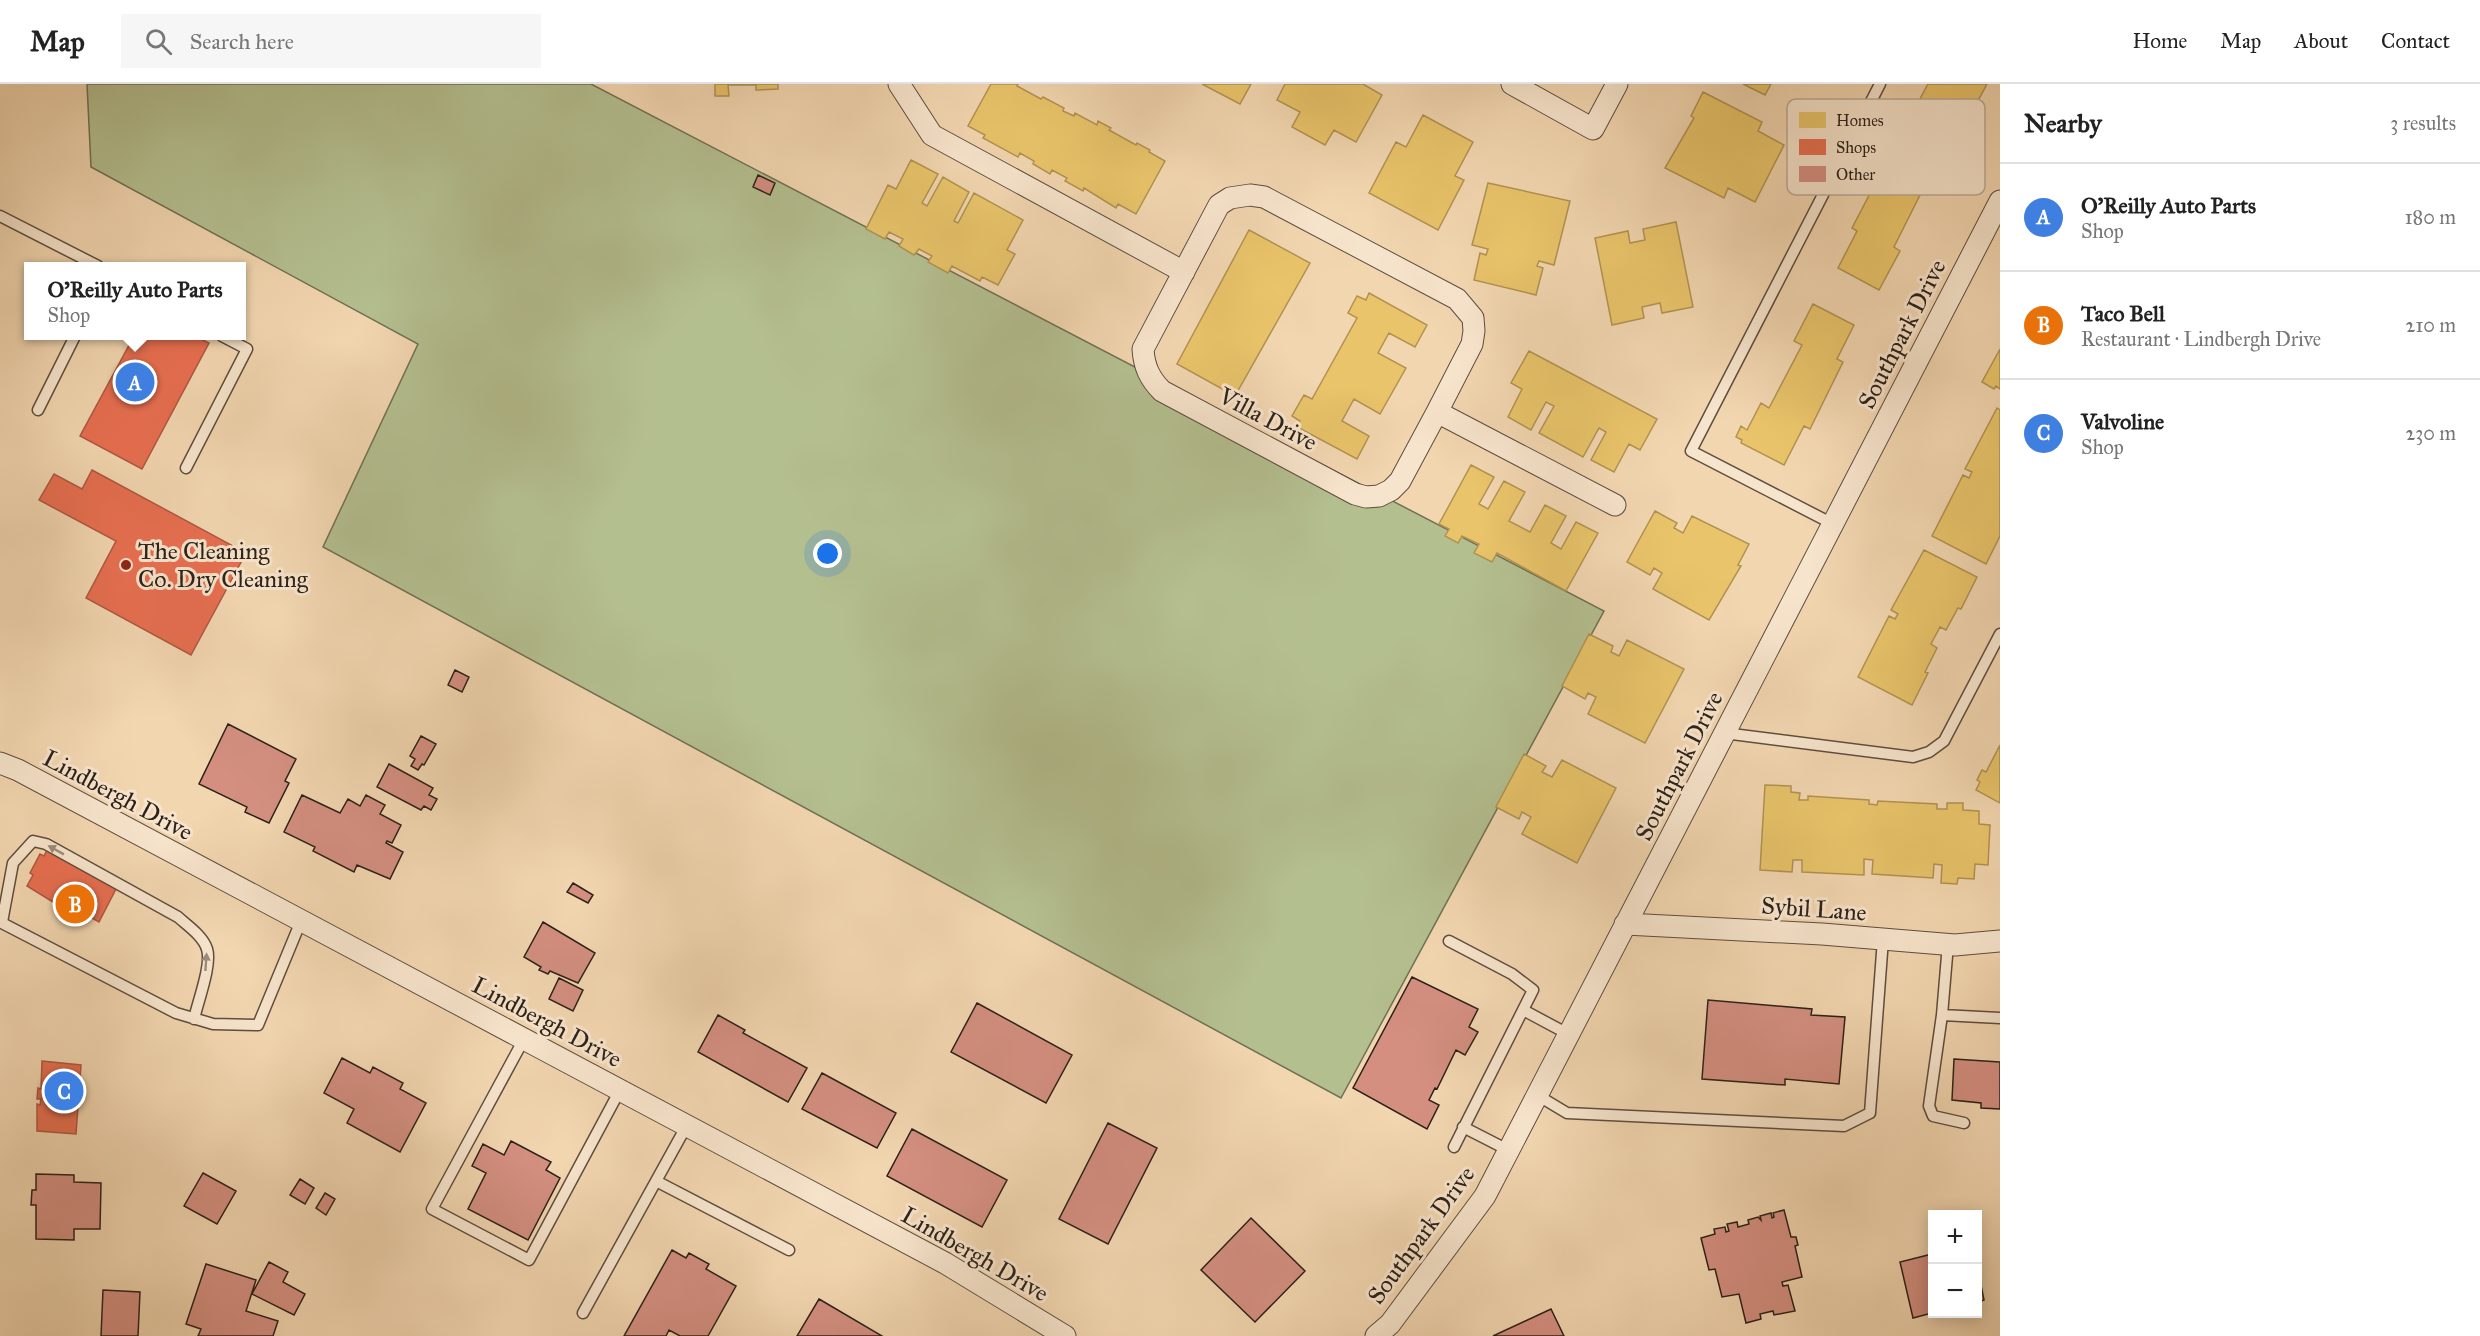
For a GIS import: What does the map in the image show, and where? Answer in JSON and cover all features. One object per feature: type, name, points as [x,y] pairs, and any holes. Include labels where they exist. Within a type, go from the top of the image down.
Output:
[{"type":"street","points":[[899,84],[932,135],[1184,272]]},
{"type":"street","points":[[1512,84],[1593,129],[1617,84]]},
{"type":"street","name":"Villa Drive","points":[[1250,195],[1264,197],[1457,299],[1473,318],[1473,338],[1437,412],[1400,481],[1391,490],[1379,496],[1355,494],[1162,391],[1152,381],[1144,362],[1143,349],[1219,205],[1230,198],[1250,195]]},
{"type":"street","name":"Southpark Drive","points":[[1376,1336],[1390,1324],[1485,1196],[2000,201]]},
{"type":"street","points":[[1437,412],[1615,505]]},
{"type":"street","name":"Lindbergh Drive","points":[[0,763],[18,770],[945,1263],[1065,1336]]},
{"type":"street","name":"Sybil Lane","points":[[1625,924],[1948,944],[2000,941]]},
{"type":"lane","points":[[1872,99],[1880,84]]},
{"type":"lane","points":[[1823,195],[1691,451],[1833,524]]},
{"type":"lane","points":[[0,216],[88,262]]},
{"type":"lane","points":[[38,410],[73,340]]},
{"type":"lane","points":[[186,468],[247,349],[230,340]]},
{"type":"lane","points":[[1724,733],[1912,757],[1929,752],[1944,741],[2000,634]]},
{"type":"lane","points":[[194,1019],[207,964],[207,948],[195,932],[178,917],[46,844],[33,841],[13,863],[1,922],[176,1013],[194,1019],[213,1024],[258,1025],[301,921]]},
{"type":"lane","points":[[1537,1095],[1567,1113],[1844,1126],[1870,1113],[1883,939]]},
{"type":"lane","points":[[1449,941],[1512,974],[1533,990],[1525,1011],[1454,1147]]},
{"type":"lane","points":[[1948,944],[1942,1015],[1929,1106],[1933,1116],[1964,1122]]},
{"type":"lane","points":[[1525,1011],[1568,1034]]},
{"type":"lane","points":[[1942,1015],[2000,1018]]},
{"type":"lane","points":[[524,1039],[432,1209],[529,1260],[620,1090]]},
{"type":"lane","points":[[583,1313],[687,1125]]},
{"type":"lane","points":[[1463,1127],[1508,1150]]},
{"type":"lane","points":[[656,1181],[789,1250]]},
{"type":"green space","points":[[87,84],[591,84],[1604,611],[1341,1098],[323,547],[418,344],[91,167]]},
{"type":"building: Homes","points":[[715,84],[778,84],[778,89],[756,90],[756,85],[728,85],[729,96],[715,96]]},
{"type":"building: Homes","points":[[991,84],[1018,84],[1017,86],[1041,99],[1043,97],[1064,108],[1063,111],[1074,116],[1075,113],[1097,125],[1098,121],[1111,128],[1109,130],[1150,150],[1149,152],[1165,161],[1136,214],[1118,204],[1116,208],[1084,188],[1083,191],[1065,181],[1067,178],[1052,170],[1050,174],[1033,164],[1034,161],[1020,153],[1018,157],[983,138],[985,135],[968,126]]},
{"type":"building: Homes","points":[[1202,84],[1251,84],[1240,104]]},
{"type":"building: Homes","points":[[1285,84],[1363,84],[1382,95],[1356,142],[1334,130],[1325,145],[1292,127],[1300,112],[1277,100]]},
{"type":"building: Homes","points":[[1743,84],[1771,84],[1765,95]]},
{"type":"building: Homes","points":[[1928,84],[1987,84],[1979,99],[1920,99]]},
{"type":"building: Homes","points":[[1703,92],[1762,122],[1758,131],[1784,145],[1755,202],[1728,188],[1724,198],[1665,168],[1694,118],[1691,116]]},
{"type":"building: Homes","points":[[1423,115],[1473,142],[1455,176],[1464,180],[1438,230],[1369,193],[1396,142],[1406,147]]},
{"type":"building: Homes","points":[[911,160],[938,174],[922,203],[927,206],[943,177],[969,192],[954,221],[958,223],[974,193],[1023,220],[1007,250],[1015,254],[998,285],[982,277],[980,281],[952,266],[948,273],[928,262],[932,256],[919,249],[914,255],[899,246],[903,239],[889,232],[885,239],[866,229],[888,185],[896,189]]},
{"type":"building: Homes","points":[[1488,183],[1570,201],[1554,265],[1539,261],[1537,266],[1543,268],[1536,295],[1474,280],[1480,253],[1486,255],[1488,249],[1472,245]]},
{"type":"building: Homes","points":[[1869,195],[1920,195],[1894,247],[1900,251],[1879,290],[1838,268],[1857,231],[1852,228]]},
{"type":"building: Homes","points":[[1676,222],[1693,307],[1662,313],[1660,303],[1642,307],[1644,318],[1612,325],[1595,238],[1628,231],[1630,243],[1645,240],[1643,229]]},
{"type":"building: Homes","points":[[1249,230],[1310,263],[1235,396],[1177,364]]},
{"type":"building: Homes","points":[[1369,293],[1427,325],[1415,347],[1389,333],[1378,353],[1406,368],[1380,414],[1354,399],[1342,421],[1369,436],[1357,459],[1297,427],[1300,421],[1292,416],[1304,395],[1312,399],[1357,318],[1348,313],[1357,296],[1366,300]]},
{"type":"building: Homes","points":[[1813,304],[1854,325],[1837,359],[1843,362],[1810,429],[1804,426],[1784,465],[1741,443],[1742,440],[1736,437],[1741,426],[1747,430],[1761,403],[1769,408],[1802,345],[1794,341]]},
{"type":"building: Homes","points":[[2000,349],[2000,389],[1996,386],[1994,389],[1982,382]]},
{"type":"building: Homes","points":[[1529,351],[1657,419],[1640,450],[1629,444],[1614,472],[1591,460],[1606,432],[1599,428],[1583,457],[1539,433],[1554,406],[1546,402],[1531,430],[1508,417],[1522,389],[1511,383]]},
{"type":"building: Homes","points":[[1997,408],[2000,410],[2000,536],[1986,564],[1932,536],[1963,475],[1969,478],[1972,472],[1965,469]]},
{"type":"building: Homes","points":[[1471,465],[1494,477],[1479,504],[1488,509],[1504,481],[1525,492],[1509,521],[1530,532],[1545,505],[1566,516],[1551,543],[1561,549],[1576,522],[1598,533],[1566,591],[1497,553],[1492,562],[1474,553],[1479,544],[1462,536],[1458,543],[1445,536],[1449,529],[1439,524]]},
{"type":"building: Homes","points":[[1655,511],[1677,523],[1674,528],[1683,533],[1692,516],[1749,544],[1738,565],[1741,566],[1709,620],[1653,589],[1662,573],[1654,568],[1650,575],[1627,562]]},
{"type":"building: Homes","points":[[1924,550],[1977,577],[1961,609],[1958,608],[1946,630],[1940,627],[1931,644],[1937,648],[1912,705],[1858,677],[1889,616],[1895,619],[1898,614],[1891,610]]},
{"type":"building: Homes","points":[[1589,634],[1613,646],[1611,652],[1619,656],[1627,640],[1684,669],[1645,743],[1588,714],[1596,697],[1588,693],[1585,699],[1562,686]]},
{"type":"building: Homes","points":[[2000,745],[2000,803],[1976,790],[1980,782],[1977,780],[1982,770],[1986,772]]},
{"type":"building: Homes","points":[[1524,754],[1546,766],[1542,772],[1552,777],[1562,760],[1616,788],[1577,863],[1522,834],[1531,817],[1522,812],[1519,819],[1496,807]]},
{"type":"building: Homes","points":[[1765,785],[1791,786],[1791,792],[1800,793],[1799,800],[1808,800],[1808,796],[1869,800],[1869,804],[1877,805],[1878,801],[1937,804],[1937,809],[1947,809],[1947,803],[1963,803],[1963,810],[1979,811],[1979,824],[1990,825],[1988,865],[1975,864],[1974,879],[1958,878],[1957,884],[1941,883],[1942,865],[1934,864],[1933,878],[1872,874],[1873,860],[1864,859],[1864,875],[1802,872],[1802,860],[1793,860],[1792,872],[1760,870]]},
{"type":"building: Shops","points":[[132,340],[203,340],[209,343],[142,469],[80,436]]},
{"type":"building: Shops","points":[[92,470],[246,553],[191,655],[86,598],[116,541],[39,500],[54,474],[82,489]]},
{"type":"building: Shops","points":[[49,846],[118,885],[99,922],[67,904],[64,909],[27,886],[33,875],[30,873],[40,854],[44,856]]},
{"type":"building: Shops","points":[[42,1061],[81,1065],[76,1134],[37,1131],[37,1104],[40,1105],[41,1099],[37,1099],[38,1088],[41,1089]]},
{"type":"building: Other","points":[[758,175],[775,183],[770,195],[753,187]]},
{"type":"building: Other","points":[[455,670],[469,677],[462,692],[448,685]]},
{"type":"building: Other","points":[[228,724],[296,759],[285,781],[289,783],[269,823],[245,812],[247,807],[199,784]]},
{"type":"building: Other","points":[[421,736],[436,744],[424,765],[422,764],[418,770],[411,766],[415,759],[410,756]]},
{"type":"building: Other","points":[[389,764],[433,788],[429,795],[437,799],[431,810],[424,806],[421,810],[377,787]]},
{"type":"building: Other","points":[[302,795],[340,813],[348,799],[360,806],[366,795],[385,805],[380,814],[401,825],[392,843],[387,841],[386,843],[403,852],[390,879],[357,865],[354,872],[313,851],[315,847],[284,832]]},
{"type":"building: Other","points":[[573,883],[593,895],[588,903],[567,892]]},
{"type":"building: Other","points":[[543,922],[595,953],[578,983],[550,971],[548,974],[539,970],[541,967],[524,957]]},
{"type":"building: Other","points":[[1412,977],[1478,1009],[1469,1027],[1478,1032],[1465,1055],[1456,1050],[1437,1089],[1435,1088],[1429,1100],[1439,1105],[1427,1129],[1353,1088]]},
{"type":"building: Other","points":[[559,978],[583,990],[573,1011],[549,999]]},
{"type":"building: Other","points":[[1708,1000],[1812,1009],[1811,1015],[1845,1017],[1839,1084],[1785,1079],[1785,1085],[1702,1079]]},
{"type":"building: Other","points":[[977,1003],[1072,1055],[1046,1103],[951,1052]]},
{"type":"building: Other","points":[[718,1015],[745,1030],[743,1033],[807,1068],[788,1102],[698,1052]]},
{"type":"building: Other","points":[[342,1058],[370,1073],[373,1067],[403,1083],[400,1089],[426,1103],[400,1152],[347,1123],[354,1109],[324,1093]]},
{"type":"building: Other","points":[[1954,1059],[2000,1062],[2000,1109],[1981,1108],[1981,1103],[1952,1100]]},
{"type":"building: Other","points":[[822,1073],[896,1113],[877,1148],[802,1109]]},
{"type":"building: Other","points":[[1108,1123],[1157,1148],[1108,1244],[1059,1219]]},
{"type":"building: Other","points":[[912,1129],[1007,1180],[982,1227],[887,1176]]},
{"type":"building: Other","points":[[511,1141],[551,1162],[546,1170],[560,1178],[528,1240],[468,1209],[486,1173],[472,1166],[483,1144],[504,1155]]},
{"type":"building: Other","points":[[203,1173],[236,1191],[217,1224],[184,1206]]},
{"type":"building: Other","points":[[36,1174],[74,1175],[74,1182],[101,1183],[100,1229],[74,1229],[74,1240],[36,1239],[36,1205],[31,1205],[32,1190],[36,1190]]},
{"type":"building: Other","points":[[300,1179],[314,1188],[305,1204],[290,1195]]},
{"type":"building: Other","points":[[325,1193],[335,1199],[326,1215],[316,1208]]},
{"type":"building: Other","points":[[1784,1210],[1791,1237],[1796,1237],[1798,1245],[1795,1246],[1802,1277],[1782,1282],[1783,1286],[1788,1285],[1795,1311],[1774,1315],[1773,1311],[1760,1314],[1761,1319],[1746,1323],[1739,1294],[1722,1297],[1715,1269],[1709,1270],[1701,1238],[1715,1234],[1714,1229],[1725,1227],[1726,1232],[1729,1231],[1727,1224],[1737,1222],[1738,1227],[1749,1224],[1748,1220],[1758,1217],[1761,1220],[1760,1216],[1771,1213],[1772,1218],[1773,1213]]},
{"type":"building: Other","points":[[1251,1218],[1305,1271],[1255,1322],[1201,1270]]},
{"type":"building: Other","points":[[672,1250],[686,1258],[689,1253],[709,1264],[706,1269],[736,1286],[708,1336],[680,1336],[669,1330],[666,1336],[624,1336]]},
{"type":"building: Other","points":[[1928,1255],[1928,1314],[1913,1318],[1900,1262]]},
{"type":"building: Other","points":[[269,1262],[288,1272],[283,1282],[305,1294],[294,1315],[252,1294]]},
{"type":"building: Other","points":[[206,1264],[256,1280],[246,1311],[278,1321],[273,1336],[198,1336],[201,1329],[186,1324]]},
{"type":"building: Other","points":[[103,1290],[140,1292],[138,1336],[101,1336]]},
{"type":"building: Other","points":[[819,1299],[882,1336],[797,1336]]},
{"type":"building: Other","points":[[1551,1309],[1564,1336],[1493,1336]]},
{"type":"place","name":"O'Reilly Auto Parts","points":[[135,382]]},
{"type":"place","name":"The Cleaning Co. Dry Cleaning","points":[[126,565]]},
{"type":"place","name":"Taco Bell","points":[[75,904]]},
{"type":"place","name":"Valvoline","points":[[64,1091]]}]
